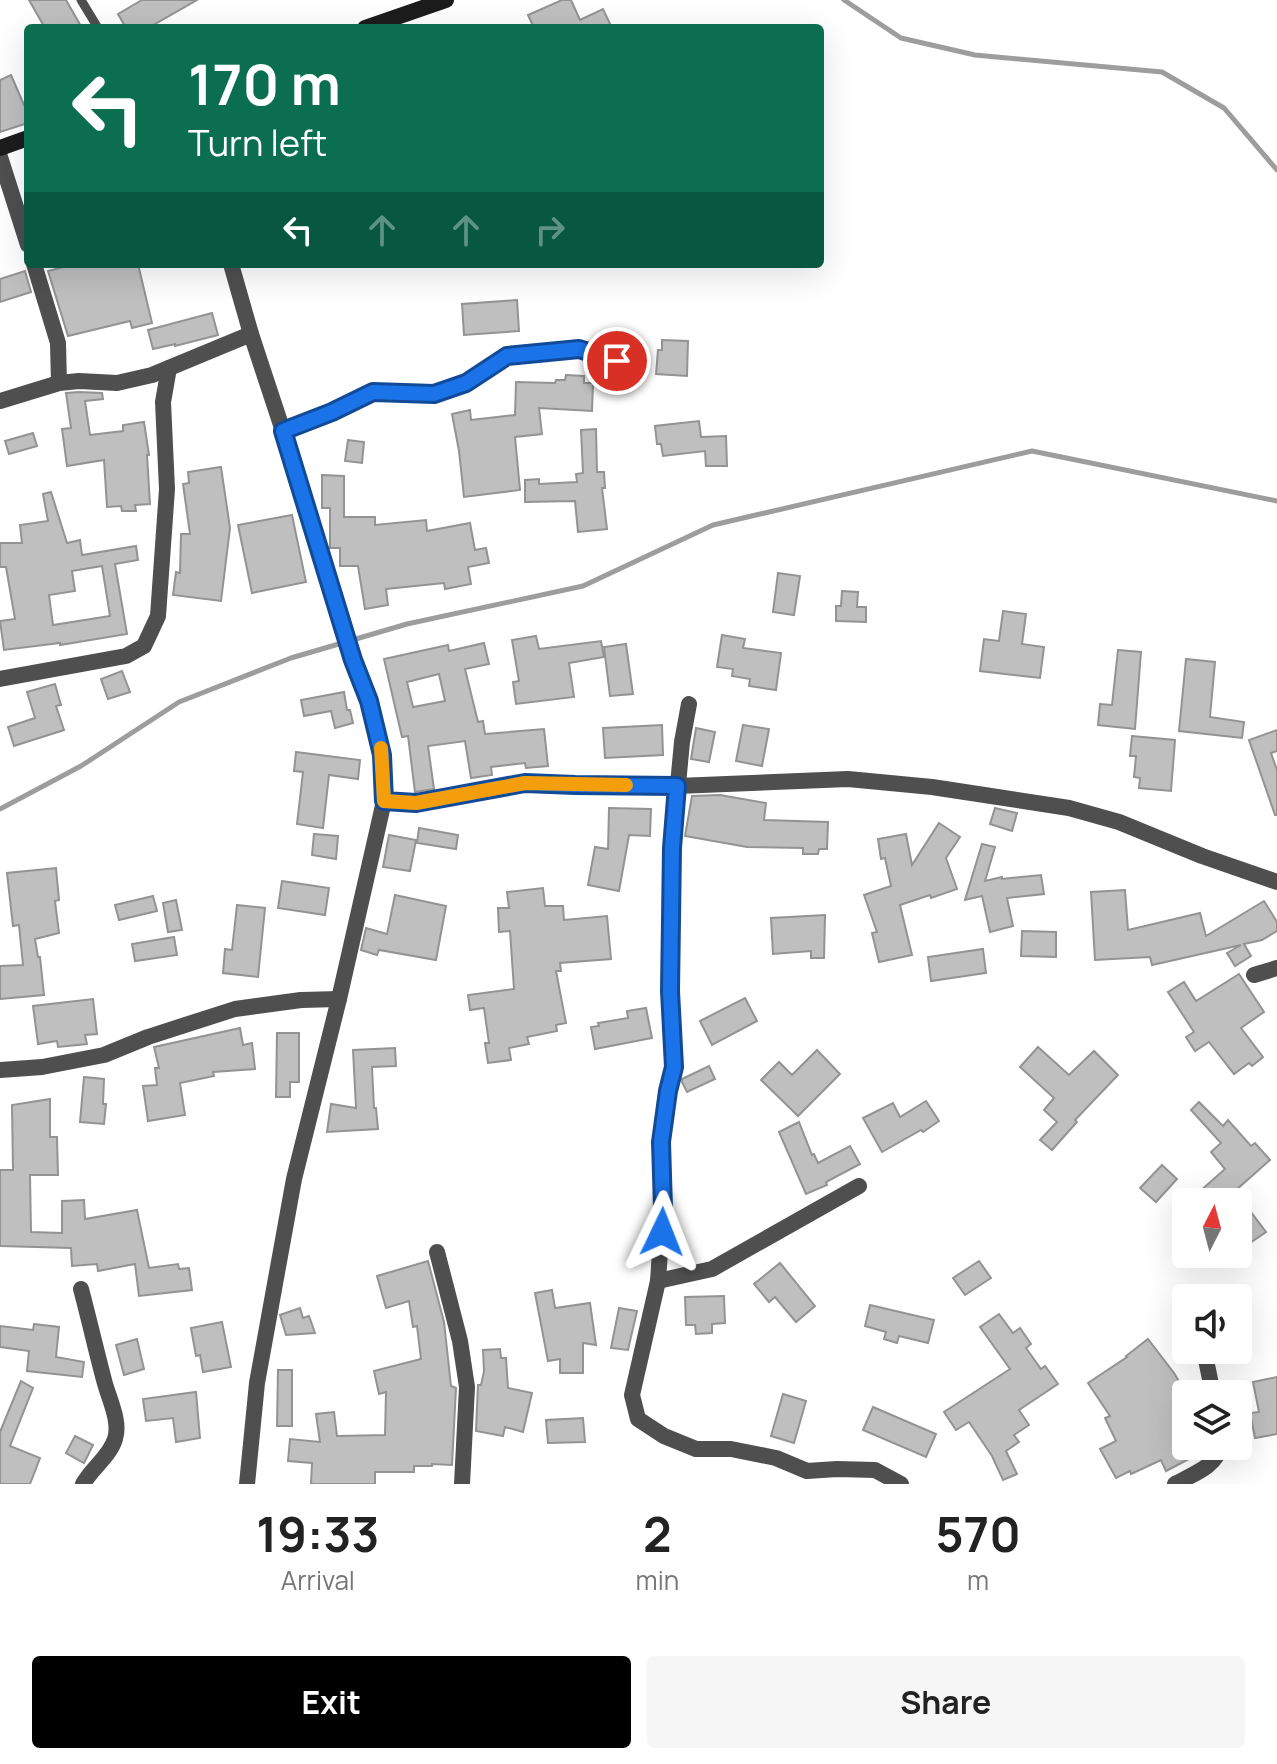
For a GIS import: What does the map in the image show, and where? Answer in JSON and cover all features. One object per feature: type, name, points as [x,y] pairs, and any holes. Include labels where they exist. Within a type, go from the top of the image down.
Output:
[{"type":"street","points":[[377,24],[446,0]]},
{"type":"street","points":[[0,148],[24,139]]},
{"type":"street","points":[[0,157],[24,232]]},
{"type":"street","points":[[40,268],[58,343],[59,383]]},
{"type":"street","points":[[232,268],[353,660],[369,701],[382,755],[384,801],[294,1179],[257,1383],[247,1484]]},
{"type":"street","points":[[0,401],[59,383],[117,383],[152,375],[251,334]]},
{"type":"street","points":[[283,431],[373,392],[434,394],[466,383],[507,356],[579,349],[617,361]]},
{"type":"street","points":[[0,679],[126,656],[144,646],[151,634],[158,616],[166,505],[163,402],[169,368]]},
{"type":"street","points":[[689,704],[682,742],[672,848],[670,991],[674,1067],[661,1142],[663,1208],[658,1281],[632,1395],[638,1419],[664,1436],[696,1449],[731,1449],[776,1458],[807,1471],[875,1470],[901,1484]]},
{"type":"street","points":[[384,801],[416,803],[525,783],[677,786],[848,779],[932,787],[1069,808],[1119,822],[1277,882]]},
{"type":"street","points":[[1254,975],[1277,968]]},
{"type":"street","points":[[0,1070],[42,1067],[104,1055],[235,1009],[301,1000],[339,999]]},
{"type":"street","points":[[658,1281],[712,1269],[859,1186]]},
{"type":"street","points":[[437,1252],[460,1341],[467,1387],[462,1484]]},
{"type":"street","points":[[81,1289],[117,1434],[113,1447],[91,1470],[83,1484]]},
{"type":"street","points":[[1175,1484],[1216,1460]]},
{"type":"lane","points":[[81,0],[96,24]]},
{"type":"building","points":[[29,0],[66,0],[80,24],[43,24]]},
{"type":"building","points":[[142,0],[197,0],[155,24],[124,24],[118,14]]},
{"type":"building","points":[[562,0],[571,0],[580,20],[603,9],[610,24],[532,24],[528,15]]},
{"type":"building","points":[[11,75],[24,105],[24,124],[0,132],[0,80]]},
{"type":"building","points":[[60,268],[139,268],[152,323],[132,328],[130,321],[68,336],[48,271]]},
{"type":"building","points":[[25,271],[31,292],[0,302],[0,279]]},
{"type":"building","points":[[517,300],[519,331],[464,335],[462,304]]},
{"type":"building","points":[[212,313],[218,335],[153,349],[148,330]]},
{"type":"building","points":[[662,340],[688,341],[687,376],[656,374]]},
{"type":"building","points":[[566,375],[584,376],[584,383],[593,383],[592,411],[539,408],[542,434],[515,437],[520,490],[464,497],[452,414],[470,410],[471,420],[515,415],[516,382],[555,383],[556,380],[565,380]]},
{"type":"building","points":[[66,393],[102,393],[103,399],[85,401],[90,435],[123,431],[123,425],[144,422],[149,455],[150,504],[135,505],[136,511],[122,511],[121,506],[107,507],[104,460],[67,466],[62,429],[71,428]]},
{"type":"building","points":[[699,421],[701,437],[726,436],[727,466],[706,466],[705,451],[663,456],[661,444],[657,444],[655,426]]},
{"type":"building","points":[[596,429],[597,472],[604,472],[605,488],[602,488],[607,529],[578,532],[575,501],[525,502],[525,480],[539,479],[539,484],[577,482],[576,474],[583,473],[581,430]]},
{"type":"building","points":[[33,433],[37,446],[9,454],[5,441]]},
{"type":"building","points":[[348,440],[364,442],[362,463],[345,461]]},
{"type":"building","points":[[221,467],[230,528],[221,601],[173,595],[176,572],[180,573],[181,534],[190,534],[183,484],[189,483],[188,472]]},
{"type":"building","points":[[322,475],[344,476],[344,517],[375,517],[375,525],[426,520],[427,531],[470,523],[475,550],[486,548],[489,563],[468,567],[471,584],[445,589],[444,583],[386,589],[388,605],[365,609],[358,566],[340,566],[340,548],[330,548],[330,508],[322,508]]},
{"type":"building","points":[[51,492],[67,543],[80,540],[82,555],[136,546],[138,560],[115,564],[127,634],[4,650],[0,621],[15,619],[6,567],[0,567],[0,543],[22,543],[20,525],[48,521],[43,494]],"holes":[[[102,566],[110,616],[53,625],[49,595],[75,591],[72,571]]]},
{"type":"building","points":[[292,515],[306,582],[252,593],[238,525]]},
{"type":"building","points":[[778,573],[800,576],[794,615],[773,612]]},
{"type":"building","points":[[842,591],[858,592],[857,607],[866,607],[866,622],[836,621],[836,606],[841,606]]},
{"type":"building","points":[[1003,611],[1026,614],[1022,644],[1044,647],[1040,678],[980,671],[984,639],[999,641]]},
{"type":"building","points":[[722,635],[745,639],[743,648],[781,653],[776,690],[749,686],[750,679],[732,676],[733,669],[717,667]]},
{"type":"building","points":[[536,636],[539,649],[601,641],[604,657],[569,663],[574,697],[516,704],[513,682],[519,681],[512,640]]},
{"type":"building","points":[[484,643],[489,664],[465,669],[478,722],[483,721],[485,734],[544,729],[548,766],[526,768],[525,763],[491,767],[492,775],[471,778],[465,741],[428,746],[434,789],[415,792],[408,736],[402,737],[384,659],[448,645],[449,651]],"holes":[[[439,674],[445,701],[413,707],[407,682]]]},
{"type":"building","points":[[626,644],[633,694],[610,696],[604,647]]},
{"type":"building","points":[[1118,650],[1141,652],[1135,729],[1098,725],[1100,704],[1112,705]]},
{"type":"building","points":[[1186,659],[1215,662],[1210,717],[1244,722],[1242,738],[1179,731]]},
{"type":"building","points":[[122,671],[130,692],[108,699],[101,679]]},
{"type":"building","points":[[55,684],[61,705],[56,706],[64,730],[14,746],[8,727],[35,718],[27,692]]},
{"type":"building","points":[[344,692],[353,723],[335,728],[331,711],[304,716],[301,700]]},
{"type":"building","points":[[662,725],[663,755],[605,758],[603,728]]},
{"type":"building","points":[[743,725],[769,729],[762,766],[736,761]]},
{"type":"building","points":[[696,728],[715,732],[709,762],[691,759]]},
{"type":"building","points":[[1277,730],[1277,751],[1271,753],[1277,770],[1275,815],[1249,740]]},
{"type":"building","points":[[1132,736],[1175,740],[1171,791],[1139,788],[1140,778],[1134,777],[1136,756],[1130,756]]},
{"type":"building","points":[[296,752],[360,760],[358,779],[329,775],[323,828],[297,824],[303,772],[294,771]]},
{"type":"building","points":[[720,795],[766,803],[764,820],[828,822],[827,849],[819,849],[818,854],[803,854],[803,848],[747,847],[685,836],[692,796]]},
{"type":"building","points":[[609,808],[651,809],[650,836],[629,835],[619,891],[588,885],[595,847],[608,849]]},
{"type":"building","points":[[995,808],[1017,813],[1012,831],[990,824]]},
{"type":"building","points":[[939,823],[960,837],[946,858],[957,889],[900,905],[912,955],[879,962],[872,933],[877,932],[864,895],[891,886],[885,858],[881,859],[878,839],[906,834],[912,865]]},
{"type":"building","points":[[419,828],[458,835],[456,849],[417,843]]},
{"type":"building","points":[[314,834],[338,836],[336,859],[312,855]]},
{"type":"building","points":[[389,835],[416,840],[410,871],[383,867]]},
{"type":"building","points":[[982,844],[995,847],[985,881],[1041,875],[1044,894],[1007,898],[1013,926],[990,932],[982,896],[965,900]]},
{"type":"building","points":[[56,868],[59,900],[55,901],[59,933],[35,939],[44,995],[0,999],[0,966],[23,965],[19,925],[13,926],[7,873]]},
{"type":"building","points":[[282,881],[329,888],[325,915],[278,908]]},
{"type":"building","points":[[543,888],[545,906],[563,906],[564,920],[607,916],[611,959],[560,963],[561,971],[556,971],[566,1023],[556,1025],[557,1031],[527,1037],[529,1044],[509,1048],[511,1060],[488,1063],[485,1043],[489,1043],[484,1008],[470,1010],[468,995],[514,989],[510,931],[499,932],[498,908],[509,908],[507,892]]},
{"type":"building","points":[[1125,890],[1128,930],[1200,913],[1206,936],[1264,901],[1277,922],[1277,931],[1262,940],[1244,944],[1251,956],[1235,966],[1227,953],[1241,945],[1152,965],[1150,957],[1095,960],[1091,892]]},
{"type":"building","points":[[395,895],[446,906],[436,960],[379,950],[377,955],[361,950],[366,928],[387,934]]},
{"type":"building","points":[[153,896],[157,911],[119,920],[115,905]]},
{"type":"building","points":[[176,900],[182,930],[168,932],[163,903]]},
{"type":"building","points":[[237,905],[265,908],[258,977],[223,973],[225,949],[232,950]]},
{"type":"building","points":[[825,915],[824,958],[811,958],[811,951],[773,954],[771,918]]},
{"type":"building","points":[[1022,931],[1056,932],[1056,957],[1021,956]]},
{"type":"building","points":[[174,937],[177,955],[135,961],[132,944]]},
{"type":"building","points":[[983,949],[986,973],[931,981],[928,957]]},
{"type":"building","points":[[1239,974],[1264,1012],[1241,1028],[1263,1057],[1234,1074],[1209,1042],[1195,1051],[1186,1037],[1194,1032],[1168,992],[1184,982],[1196,1001]]},
{"type":"building","points":[[745,998],[757,1021],[712,1045],[700,1021]]},
{"type":"building","points":[[93,999],[97,1034],[85,1035],[87,1044],[58,1047],[57,1041],[38,1044],[33,1006]]},
{"type":"building","points":[[646,1008],[652,1038],[595,1049],[591,1027],[628,1018],[627,1011]]},
{"type":"building","points":[[240,1028],[243,1045],[252,1043],[255,1069],[213,1072],[214,1076],[180,1083],[185,1115],[148,1121],[143,1086],[157,1085],[155,1068],[159,1068],[154,1047]]},
{"type":"building","points":[[277,1033],[299,1033],[299,1082],[290,1082],[290,1097],[276,1097]]},
{"type":"building","points":[[1038,1047],[1069,1075],[1094,1051],[1118,1075],[1075,1120],[1077,1122],[1052,1150],[1040,1140],[1057,1122],[1044,1110],[1054,1098],[1020,1067]]},
{"type":"building","points":[[395,1048],[396,1066],[372,1067],[378,1129],[327,1132],[331,1104],[356,1108],[353,1050]]},
{"type":"building","points":[[817,1050],[840,1074],[798,1116],[761,1080],[779,1062],[792,1075]]},
{"type":"building","points":[[709,1066],[715,1079],[687,1092],[682,1079]]},
{"type":"building","points":[[84,1077],[104,1079],[104,1124],[80,1122]]},
{"type":"building","points":[[50,1099],[50,1137],[57,1137],[58,1175],[30,1175],[31,1232],[62,1233],[62,1201],[84,1200],[85,1219],[137,1210],[149,1268],[178,1264],[179,1269],[189,1268],[192,1290],[139,1296],[135,1264],[98,1271],[97,1264],[72,1266],[71,1248],[0,1246],[0,1170],[13,1170],[12,1105]]},
{"type":"building","points":[[926,1101],[939,1121],[882,1152],[863,1118],[893,1103],[900,1117]]},
{"type":"building","points":[[1199,1102],[1223,1126],[1228,1120],[1251,1146],[1255,1143],[1270,1160],[1238,1188],[1204,1188],[1225,1169],[1211,1152],[1221,1143],[1191,1110]]},
{"type":"building","points":[[799,1122],[818,1163],[850,1146],[860,1164],[806,1194],[779,1132]]},
{"type":"building","points":[[1162,1165],[1177,1179],[1156,1202],[1140,1188]]},
{"type":"building","points":[[1252,1213],[1266,1232],[1252,1242]]},
{"type":"building","points":[[428,1261],[444,1322],[451,1386],[456,1388],[452,1465],[414,1466],[414,1472],[375,1472],[375,1484],[311,1484],[312,1463],[288,1461],[290,1439],[320,1442],[316,1414],[334,1412],[337,1436],[385,1435],[386,1392],[379,1394],[374,1371],[421,1359],[417,1326],[413,1327],[409,1301],[386,1308],[377,1276]]},
{"type":"building","points":[[979,1261],[991,1278],[965,1295],[953,1278]]},
{"type":"building","points":[[780,1263],[815,1306],[796,1322],[775,1297],[769,1302],[754,1284]]},
{"type":"building","points":[[552,1290],[555,1308],[590,1303],[596,1345],[583,1343],[583,1373],[560,1373],[560,1359],[548,1361],[535,1293]]},
{"type":"building","points":[[724,1296],[725,1323],[712,1324],[712,1333],[696,1334],[695,1325],[686,1325],[685,1297]]},
{"type":"building","points":[[870,1305],[934,1320],[928,1343],[899,1336],[897,1343],[884,1339],[886,1332],[865,1326]]},
{"type":"building","points":[[300,1308],[303,1318],[309,1316],[315,1333],[286,1335],[280,1315]]},
{"type":"building","points":[[619,1308],[637,1311],[628,1350],[611,1348]]},
{"type":"building","points":[[999,1314],[1013,1333],[1020,1328],[1031,1344],[1026,1348],[1041,1369],[1045,1366],[1058,1384],[1019,1410],[1029,1425],[1014,1435],[1019,1442],[1006,1451],[1017,1474],[1003,1480],[992,1456],[969,1422],[956,1430],[944,1412],[1010,1369],[980,1327]]},
{"type":"building","points":[[222,1322],[231,1367],[203,1372],[200,1355],[196,1356],[191,1328]]},
{"type":"building","points":[[34,1324],[59,1327],[56,1357],[84,1362],[82,1377],[27,1371],[29,1351],[0,1347],[0,1326],[33,1330]]},
{"type":"building","points":[[137,1339],[144,1369],[124,1375],[116,1345]]},
{"type":"building","points":[[1148,1339],[1178,1380],[1172,1380],[1172,1460],[1187,1460],[1166,1471],[1161,1460],[1116,1478],[1100,1449],[1116,1441],[1105,1418],[1110,1416],[1088,1383]]},
{"type":"building","points":[[500,1349],[501,1358],[506,1358],[508,1388],[532,1393],[523,1432],[505,1427],[503,1436],[476,1431],[478,1385],[481,1385],[484,1371],[483,1350]]},
{"type":"building","points":[[278,1370],[292,1370],[292,1426],[277,1426]]},
{"type":"building","points":[[1277,1377],[1277,1434],[1255,1438],[1252,1413],[1259,1412],[1253,1382]]},
{"type":"building","points":[[21,1381],[33,1388],[10,1446],[40,1458],[30,1484],[0,1484],[0,1432]]},
{"type":"building","points":[[196,1392],[200,1438],[176,1442],[173,1418],[146,1421],[143,1399]]},
{"type":"building","points":[[783,1394],[806,1401],[794,1443],[771,1436]]},
{"type":"building","points":[[873,1407],[936,1434],[926,1457],[863,1430]]},
{"type":"building","points":[[583,1418],[585,1442],[548,1443],[546,1420]]},
{"type":"building","points":[[75,1436],[93,1445],[84,1463],[66,1453]]},
{"type":"waterway","points":[[844,0],[901,38],[975,55],[1162,72],[1224,108],[1277,170]]},
{"type":"waterway","points":[[0,809],[81,766],[179,702],[291,658],[407,624],[583,586],[713,525],[1032,451],[1277,501]]},
{"type":"slow traffic","points":[[381,748],[384,801],[416,803],[525,783],[626,785]]},
{"type":"route","points":[[617,361],[579,349],[507,356],[466,383],[434,394],[373,392],[283,431],[353,660],[369,701],[382,755],[384,801],[416,803],[525,783],[677,786],[672,848],[670,991],[674,1067],[661,1142],[662,1232]]}]
